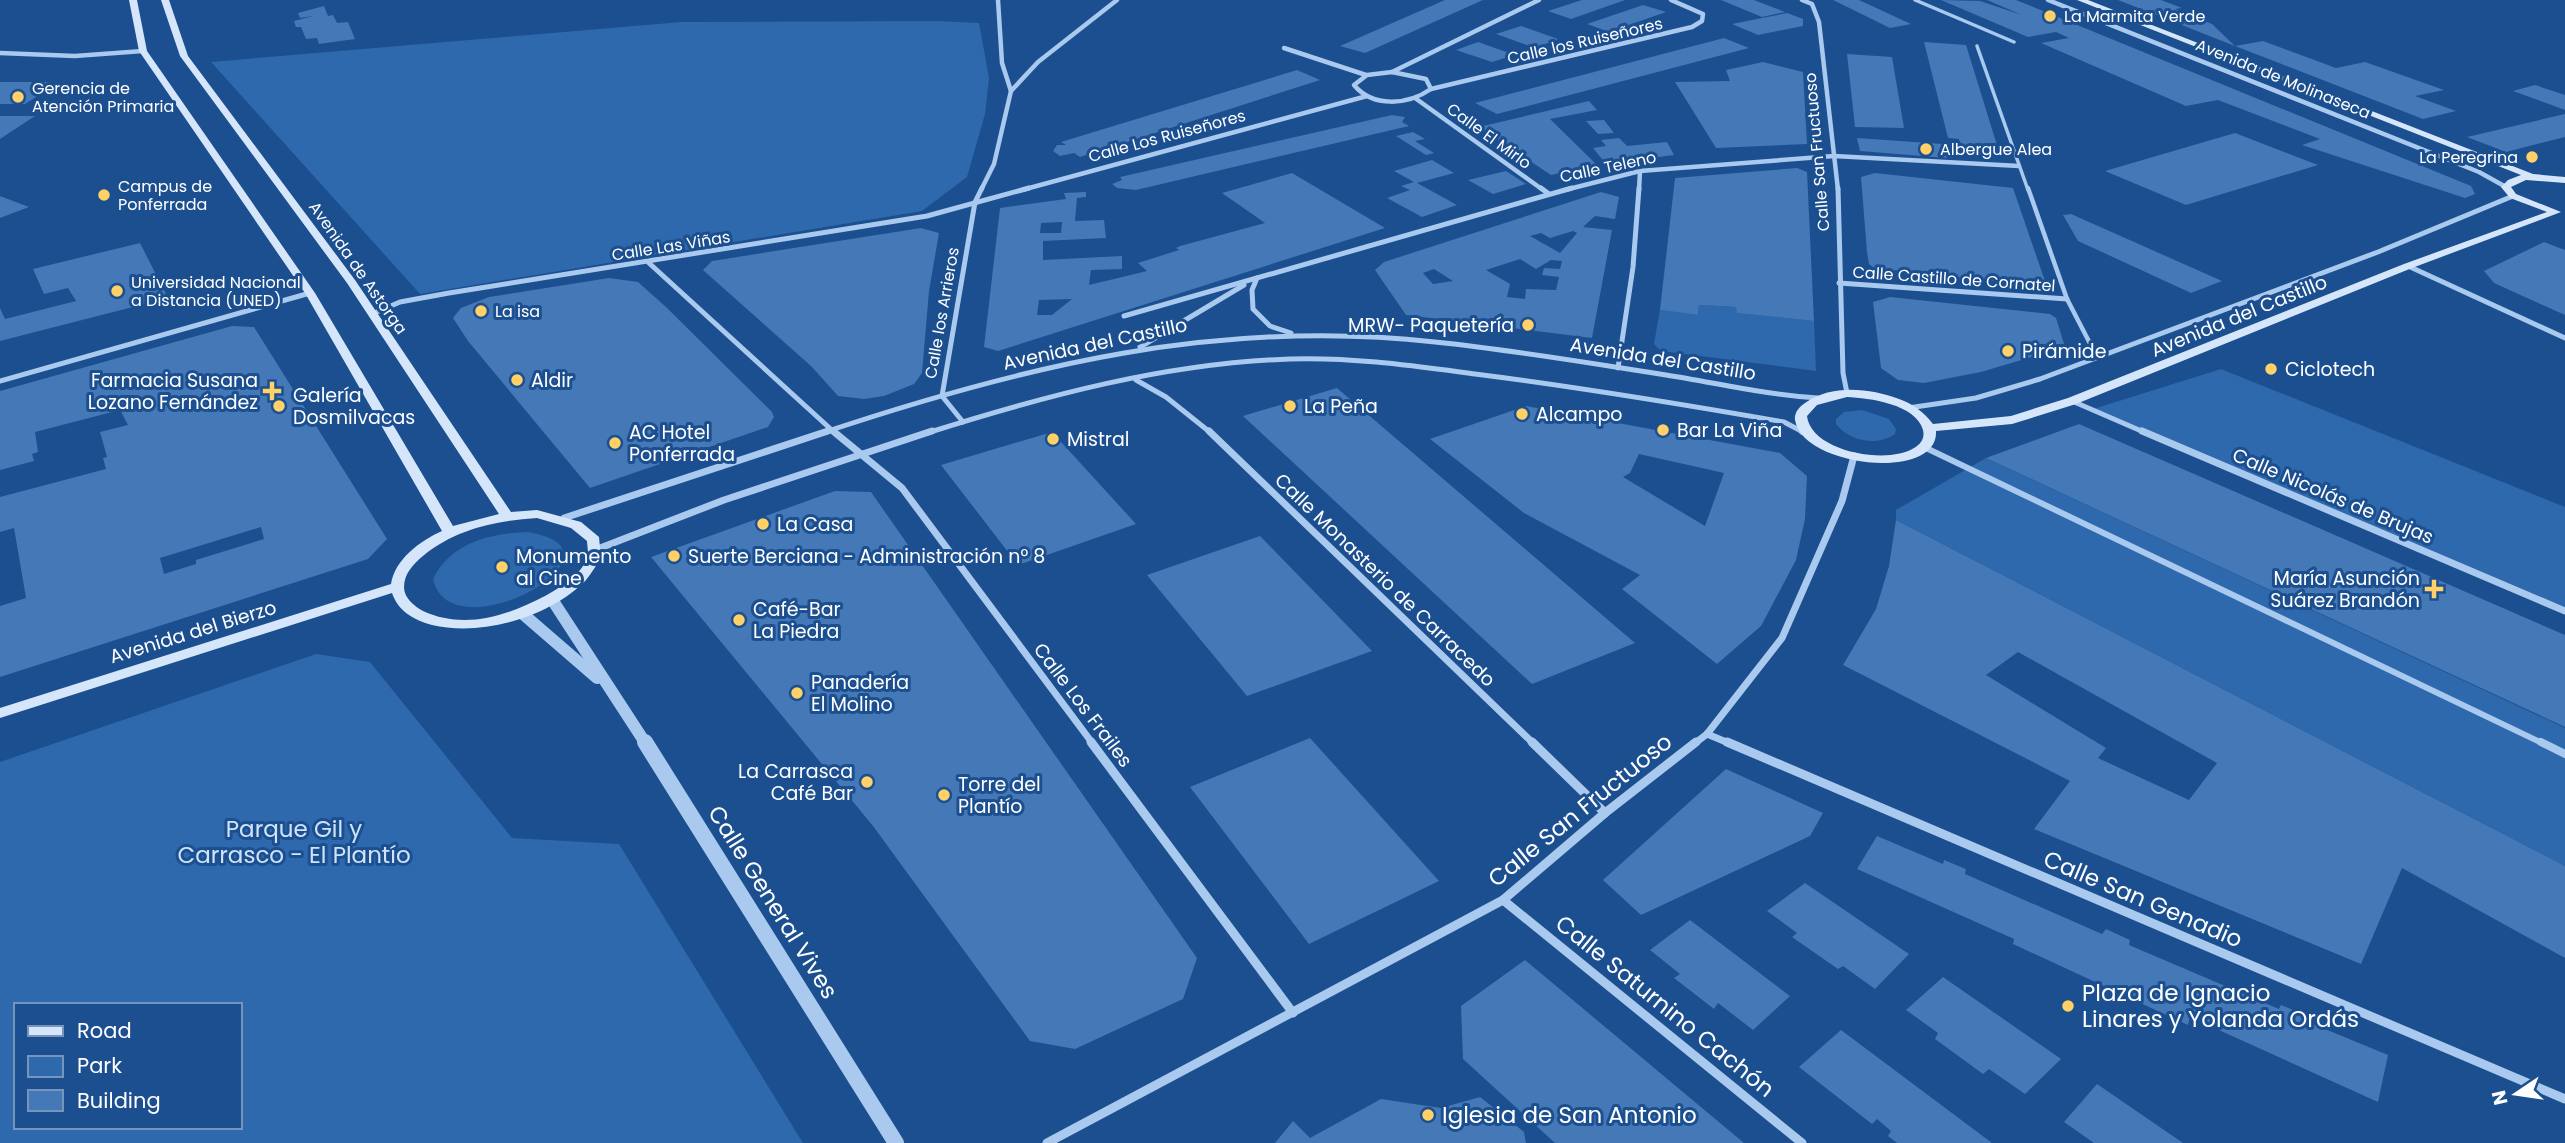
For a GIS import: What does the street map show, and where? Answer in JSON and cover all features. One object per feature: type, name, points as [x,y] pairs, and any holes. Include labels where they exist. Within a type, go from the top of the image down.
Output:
[{"type":"main road","points":[[133,0],[143,51],[310,293],[450,532]]},
{"type":"main road","name":"Avenida de Astorga","points":[[165,0],[178,44],[372,314],[506,515]]},
{"type":"main road","name":"Avenida de Molinaseca","points":[[2081,0],[2531,176],[2565,180]]},
{"type":"main road","points":[[2531,176],[2512,179],[2506,187],[2513,196],[2561,213]]},
{"type":"main road","name":"Avenida del Castillo","points":[[1930,428],[2012,420],[2072,401],[2408,266],[2561,213]]},
{"type":"main road","points":[[1847,393],[1868,394],[1908,408],[1930,428],[1931,438],[1926,448],[1897,459],[1854,456],[1821,444],[1802,424],[1801,414],[1807,405],[1818,398],[1847,393]]},
{"type":"main road","points":[[537,514],[564,518],[581,525],[592,537],[595,550],[590,567],[552,601],[523,614],[472,625],[441,624],[416,616],[401,603],[397,587],[401,572],[412,558],[450,532],[506,515],[537,514]]},
{"type":"main road","name":"Avenida del Bierzo","points":[[0,713],[397,587]]},
{"type":"street","points":[[998,0],[1002,63],[1011,91],[1038,62],[1117,0]]},
{"type":"street","points":[[1392,72],[1539,0]]},
{"type":"street","name":"Calle los Ruiseñores","points":[[1431,89],[1692,27],[1702,21],[1703,14],[1671,0]]},
{"type":"street","name":"Calle San Fructuoso","points":[[1802,0],[1812,4],[1819,22],[1828,125],[1839,201],[1839,283],[1843,373],[1847,393]]},
{"type":"street","points":[[1915,0],[2014,42]]},
{"type":"street","name":"Avenida de Molinaseca","points":[[2048,0],[2479,172],[2506,187]]},
{"type":"street","points":[[1977,46],[2067,299],[2097,357]]},
{"type":"street","points":[[1284,48],[1367,75],[1392,72],[1426,79],[1431,89],[1415,98],[1390,100],[1367,96],[1357,91],[1354,85],[1367,75]]},
{"type":"street","points":[[0,53],[75,56],[143,51]]},
{"type":"street","name":"Calle los Arrieros","points":[[963,422],[942,396],[975,202],[993,164],[1011,91]]},
{"type":"street","name":"Calle Los Ruiseñores","points":[[975,202],[1367,96]]},
{"type":"street","name":"Calle El Mirlo","points":[[1415,98],[1549,194]]},
{"type":"street","name":"Calle Teleno","points":[[1124,316],[1549,194],[1640,171],[1834,156],[2019,166]]},
{"type":"street","points":[[1618,368],[1633,267],[1640,171]]},
{"type":"street","name":"Avenida del Castillo","points":[[1908,408],[1976,398],[2097,357],[2480,212],[2513,196]]},
{"type":"street","name":"Calle Las Viñas","points":[[372,314],[400,302],[927,216],[975,202]]},
{"type":"street","name":"Calle Los Frailes","points":[[649,262],[858,454],[902,488],[1293,1013]]},
{"type":"street","points":[[2408,266],[2565,338]]},
{"type":"street","points":[[1256,278],[1251,290],[1253,309],[1270,326],[1295,334]]},
{"type":"street","name":"Calle Teleno","points":[[1135,350],[1213,300],[1256,278]]},
{"type":"street","name":"Calle Castillo de Cornatel","points":[[1839,283],[2067,299]]},
{"type":"street","points":[[0,381],[310,293]]},
{"type":"street","name":"Avenida del Castillo","points":[[564,518],[942,396],[1135,350],[1191,340],[1295,334],[1435,343],[1618,368],[1783,396],[1818,398]]},
{"type":"street","points":[[595,550],[673,517],[858,454],[1078,390],[1288,359],[1370,361],[1611,393],[1770,419],[1784,422],[1810,435]]},
{"type":"street","name":"Calle Monasterio de Carracedo","points":[[1135,380],[1166,397],[1203,425],[1605,813]]},
{"type":"street","name":"Calle Nicolás de Brujas","points":[[2072,401],[2565,611]]},
{"type":"street","points":[[1926,448],[2565,754]]},
{"type":"street","name":"Calle San Fructuoso","points":[[1047,1143],[1503,900],[1605,813],[1707,734],[1782,638],[1842,501],[1854,456]]},
{"type":"street","name":"Calle General Vives","points":[[552,601],[675,788],[896,1143]]},
{"type":"street","name":"Calle General Vives","points":[[523,614],[608,688]]},
{"type":"street","name":"Calle San Genadio","points":[[1707,734],[2565,1099]]},
{"type":"street","name":"Calle Saturnino Cachón","points":[[1503,900],[1802,1143]]},
{"type":"green space","points":[[682,22],[979,23],[989,78],[985,114],[967,177],[922,211],[420,294],[211,62]]},
{"type":"green space","points":[[1699,305],[1736,307],[1738,313],[1814,321],[1816,371],[1661,351],[1654,344],[1660,310],[1698,315]]},
{"type":"green space","points":[[2221,369],[2565,507],[2565,611],[2090,410]]},
{"type":"green space","points":[[1862,410],[1889,419],[1896,429],[1895,434],[1880,440],[1864,440],[1848,435],[1836,424],[1836,419],[1844,412]]},
{"type":"green space","points":[[1986,458],[2565,728],[2565,866],[1896,520],[1896,510]]},
{"type":"green space","points":[[527,532],[557,542],[564,558],[553,575],[530,591],[501,603],[471,607],[447,600],[433,579],[450,557],[473,542],[499,535]]},
{"type":"green space","name":"Parque Gil y Carrasco - El Plantío","points":[[316,654],[370,662],[512,838],[619,844],[803,1143],[0,1143],[0,762]]},
{"type":"building","points":[[1445,0],[1483,0],[1365,53],[1340,46]]},
{"type":"building","points":[[1582,0],[1625,0],[1571,19],[1548,11]]},
{"type":"building","points":[[1721,0],[1754,0],[1785,12],[1762,17]]},
{"type":"building","points":[[1833,0],[1859,0],[1911,24],[1890,28]]},
{"type":"building","points":[[1941,0],[1980,1],[2022,15],[1987,0],[2016,0],[2471,186],[2475,194],[2465,198],[2302,145],[2320,139],[2218,100],[2186,106],[2041,43],[2069,38],[2056,32],[2028,37]]},
{"type":"building","points":[[2118,0],[2161,0],[2182,8],[2175,9],[2212,24],[2235,46]]},
{"type":"building","points":[[1643,5],[1666,12],[1609,32],[1587,24]]},
{"type":"building","points":[[324,6],[328,16],[333,15],[337,23],[348,22],[355,39],[319,44],[317,38],[306,39],[301,27],[296,27],[294,21],[313,16],[300,18],[298,13]]},
{"type":"building","points":[[1787,13],[1803,19],[1803,26],[1758,35],[1732,24]]},
{"type":"building","points":[[1521,26],[1558,39],[1535,48],[1496,34]]},
{"type":"building","points":[[1724,38],[1749,48],[1497,114],[1475,103]]},
{"type":"building","points":[[2263,41],[2336,68],[2365,62],[2444,90],[2415,96],[2456,111],[2423,119],[2235,46]]},
{"type":"building","points":[[1478,42],[1515,55],[1492,62],[1456,50]]},
{"type":"building","points":[[1924,42],[1966,45],[2000,155],[1957,151],[1959,139],[1948,138]]},
{"type":"building","points":[[1847,54],[1892,57],[1904,128],[1855,127]]},
{"type":"building","points":[[1763,62],[1803,72],[1807,144],[1716,148],[1675,82],[1730,81],[1726,70]]},
{"type":"building","points":[[1297,70],[1320,80],[1080,157],[1074,153],[1060,156],[1053,151],[1057,145],[1066,145],[1061,142]]},
{"type":"building","name":"Gerencia de Atención Primaria","points":[[0,82],[58,83],[25,104],[0,104]]},
{"type":"building","points":[[2535,85],[2565,95],[2565,110],[2513,91]]},
{"type":"building","points":[[1589,101],[1597,110],[1550,119],[1597,165],[1551,175],[1479,127]]},
{"type":"building","points":[[2565,114],[2565,137],[2506,152],[2467,137]]},
{"type":"building","points":[[1392,115],[1405,117],[1402,122],[1409,126],[1136,190],[1117,188],[1112,184],[1122,180],[1120,177]]},
{"type":"building","points":[[0,116],[35,116],[0,139]]},
{"type":"building","points":[[1604,120],[1614,133],[1598,134],[1586,121]]},
{"type":"building","points":[[1413,132],[1425,139],[1415,141],[1434,153],[1426,155],[1396,136]]},
{"type":"building","points":[[2235,133],[2318,165],[2186,205],[2105,171]]},
{"type":"building","points":[[1619,138],[1627,146],[1667,142],[1674,155],[1606,164],[1593,148],[1606,146],[1601,140]]},
{"type":"building","points":[[1857,138],[1943,144],[1947,158],[1860,151]]},
{"type":"building","points":[[1432,160],[1454,173],[1417,183],[1457,205],[1422,217],[1387,198],[1410,190],[1401,186],[1414,182],[1394,171]]},
{"type":"building","points":[[1797,168],[1807,172],[1814,321],[1737,313],[1736,307],[1699,305],[1698,315],[1660,310],[1675,178]]},
{"type":"building","points":[[1506,171],[1526,184],[1493,194],[1468,180]]},
{"type":"building","points":[[1292,173],[1385,228],[998,351],[984,347],[1000,208],[1066,199],[1064,193],[1086,192],[1086,197],[1077,198],[1075,221],[1104,220],[1106,238],[1043,241],[1043,260],[1122,256],[1122,269],[1091,270],[1089,285],[1147,271],[1138,263],[1179,250],[1176,248],[1180,246],[1265,223],[1222,193]],"holes":[[[1062,222],[1061,233],[1040,233],[1041,223]],[[1072,299],[1052,315],[1037,315],[1039,300]]]},
{"type":"building","points":[[1875,173],[2013,188],[2047,287],[1874,268],[1869,264],[1867,252],[1861,177]]},
{"type":"building","points":[[1601,192],[1619,197],[1615,219],[1595,216],[1583,227],[1612,230],[1592,338],[1406,315],[1375,270],[1384,262]],"holes":[[[1573,231],[1577,233],[1560,253],[1530,236],[1541,233],[1550,238]],[[1520,259],[1536,269],[1551,260],[1562,261],[1560,269],[1544,268],[1542,275],[1559,277],[1556,290],[1526,289],[1525,299],[1507,297],[1510,284],[1486,270]],[[1434,269],[1453,281],[1433,284],[1423,273]]]},
{"type":"building","points":[[0,196],[29,207],[0,218]]},
{"type":"building","points":[[2071,214],[2222,281],[2191,293],[2078,241],[2063,215]]},
{"type":"building","points":[[921,228],[939,233],[929,291],[922,373],[914,384],[884,396],[864,399],[838,396],[812,367],[703,270],[712,261]]},
{"type":"building","points":[[2544,242],[2565,250],[2565,315],[2494,283],[2484,271]]},
{"type":"building","name":"Universidad Nacional a Distancia (UNED)","points":[[140,243],[168,298],[0,341],[0,308],[5,319],[76,301],[68,288],[44,294],[33,269]]},
{"type":"building","points":[[609,278],[638,282],[666,307],[772,412],[774,417],[768,427],[590,488],[468,341],[453,318],[461,308],[489,297]]},
{"type":"building","points":[[1890,297],[2050,314],[2056,318],[2065,347],[1981,372],[1924,383],[1898,380],[1881,368],[1873,302]]},
{"type":"building","points":[[232,326],[254,327],[387,539],[368,559],[0,677],[0,606],[26,598],[14,528],[0,532],[0,497],[106,469],[103,458],[107,457],[100,432],[128,425],[120,410],[35,432],[38,452],[32,454],[34,461],[0,470],[0,391]],"holes":[[[261,527],[264,539],[196,560],[196,564],[164,574],[160,558]]]},
{"type":"building","points":[[1337,388],[1635,643],[1532,684],[1243,416]]},
{"type":"building","points":[[1526,406],[1780,453],[1807,476],[1805,519],[1796,560],[1761,626],[1717,664],[1622,589],[1640,575],[1524,513],[1430,439]],"holes":[[[1639,454],[1724,473],[1705,526],[1623,477],[1630,473]]]},
{"type":"building","points":[[2079,424],[2565,635],[2565,727],[1986,458]]},
{"type":"building","points":[[1052,432],[1136,524],[1018,565],[941,465]]},
{"type":"building","points":[[835,491],[871,492],[1197,958],[1183,999],[1075,1049],[1030,1041],[873,826],[651,557]]},
{"type":"building","points":[[1896,520],[2565,866],[2565,958],[2402,868],[2361,964],[2034,829],[2070,781],[1843,665],[1876,609],[1889,566]],"holes":[[[2018,652],[2217,763],[2189,800],[2098,758],[2106,748],[1986,675]]]},
{"type":"building","points":[[1260,536],[1372,651],[1247,696],[1147,575]]},
{"type":"building","points":[[1310,738],[1439,881],[1309,944],[1190,787]]},
{"type":"building","points":[[1726,769],[1823,813],[1810,836],[1641,915],[1603,880]]},
{"type":"building","points":[[1877,836],[1943,864],[1944,860],[1966,869],[1965,874],[2102,934],[2106,929],[2130,940],[2129,945],[2279,1009],[2281,1005],[2308,1016],[2308,1022],[2388,1055],[2378,1102],[2190,1017],[2188,1025],[2013,944],[2014,939],[1857,869]]},
{"type":"building","points":[[1805,883],[1909,954],[1875,989],[1843,966],[1838,969],[1792,937],[1797,933],[1767,911]]},
{"type":"building","points":[[1690,920],[1790,996],[1753,1030],[1718,1003],[1714,1009],[1674,978],[1680,974],[1650,950]]},
{"type":"building","points":[[1525,960],[1744,1143],[1555,1143],[1463,1059],[1461,1006]]},
{"type":"building","points":[[1943,977],[2061,1059],[2025,1094],[1989,1069],[1983,1074],[1935,1039],[1938,1033],[1906,1010]]},
{"type":"building","points":[[1841,1030],[1992,1143],[1897,1143],[1888,1136],[1891,1131],[1877,1119],[1872,1124],[1799,1067]]},
{"type":"building","points":[[2097,1084],[2183,1143],[2094,1143],[2064,1122]]},
{"type":"building","name":"Iglesia de San Antonio","points":[[1480,1097],[1524,1132],[1526,1143],[1275,1143],[1293,1121],[1310,1138],[1381,1099],[1441,1108]]},
{"type":"place","name":"La Marmita Verde","points":[[2050,16]]},
{"type":"place","name":"Gerencia de Atención Primaria","points":[[18,97]]},
{"type":"place","name":"Albergue Alea","points":[[1926,149]]},
{"type":"place","name":"La Peregrina","points":[[2532,157]]},
{"type":"place","name":"Campus de Ponferrada","points":[[104,195]]},
{"type":"place","name":"Universidad Nacional a Distancia (UNED)","points":[[117,291]]},
{"type":"place","name":"La isa","points":[[481,311]]},
{"type":"place","name":"MRW- Paquetería","points":[[1528,325]]},
{"type":"place","name":"Pirámide","points":[[2008,351]]},
{"type":"place","name":"Ciclotech","points":[[2271,369]]},
{"type":"place","name":"Aldir","points":[[517,380]]},
{"type":"place","name":"Farmacia Susana Lozano Fernández","points":[[272,391]]},
{"type":"place","name":"Galería Dosmilvacas","points":[[279,406]]},
{"type":"place","name":"La Peña","points":[[1290,406]]},
{"type":"place","name":"Alcampo","points":[[1522,414]]},
{"type":"place","name":"Bar La Viña","points":[[1663,430]]},
{"type":"place","name":"Mistral","points":[[1053,439]]},
{"type":"place","name":"AC Hotel Ponferrada","points":[[615,443]]},
{"type":"place","name":"La Casa","points":[[763,524]]},
{"type":"place","name":"Suerte Berciana - Administración n° 8","points":[[674,556]]},
{"type":"place","name":"Monumento al Cine","points":[[502,567]]},
{"type":"place","name":"María Asunción Suárez Brandón","points":[[2434,589]]},
{"type":"place","name":"Café-Bar La Piedra","points":[[739,620]]},
{"type":"place","name":"Panadería El Molino","points":[[797,693]]},
{"type":"place","name":"La Carrasca Café Bar","points":[[867,782]]},
{"type":"place","name":"Torre del Plantío","points":[[944,795]]},
{"type":"place","name":"Plaza de Ignacio Linares y Yolanda Ordás","points":[[2068,1006]]},
{"type":"place","name":"Iglesia de San Antonio","points":[[1428,1115]]}]
